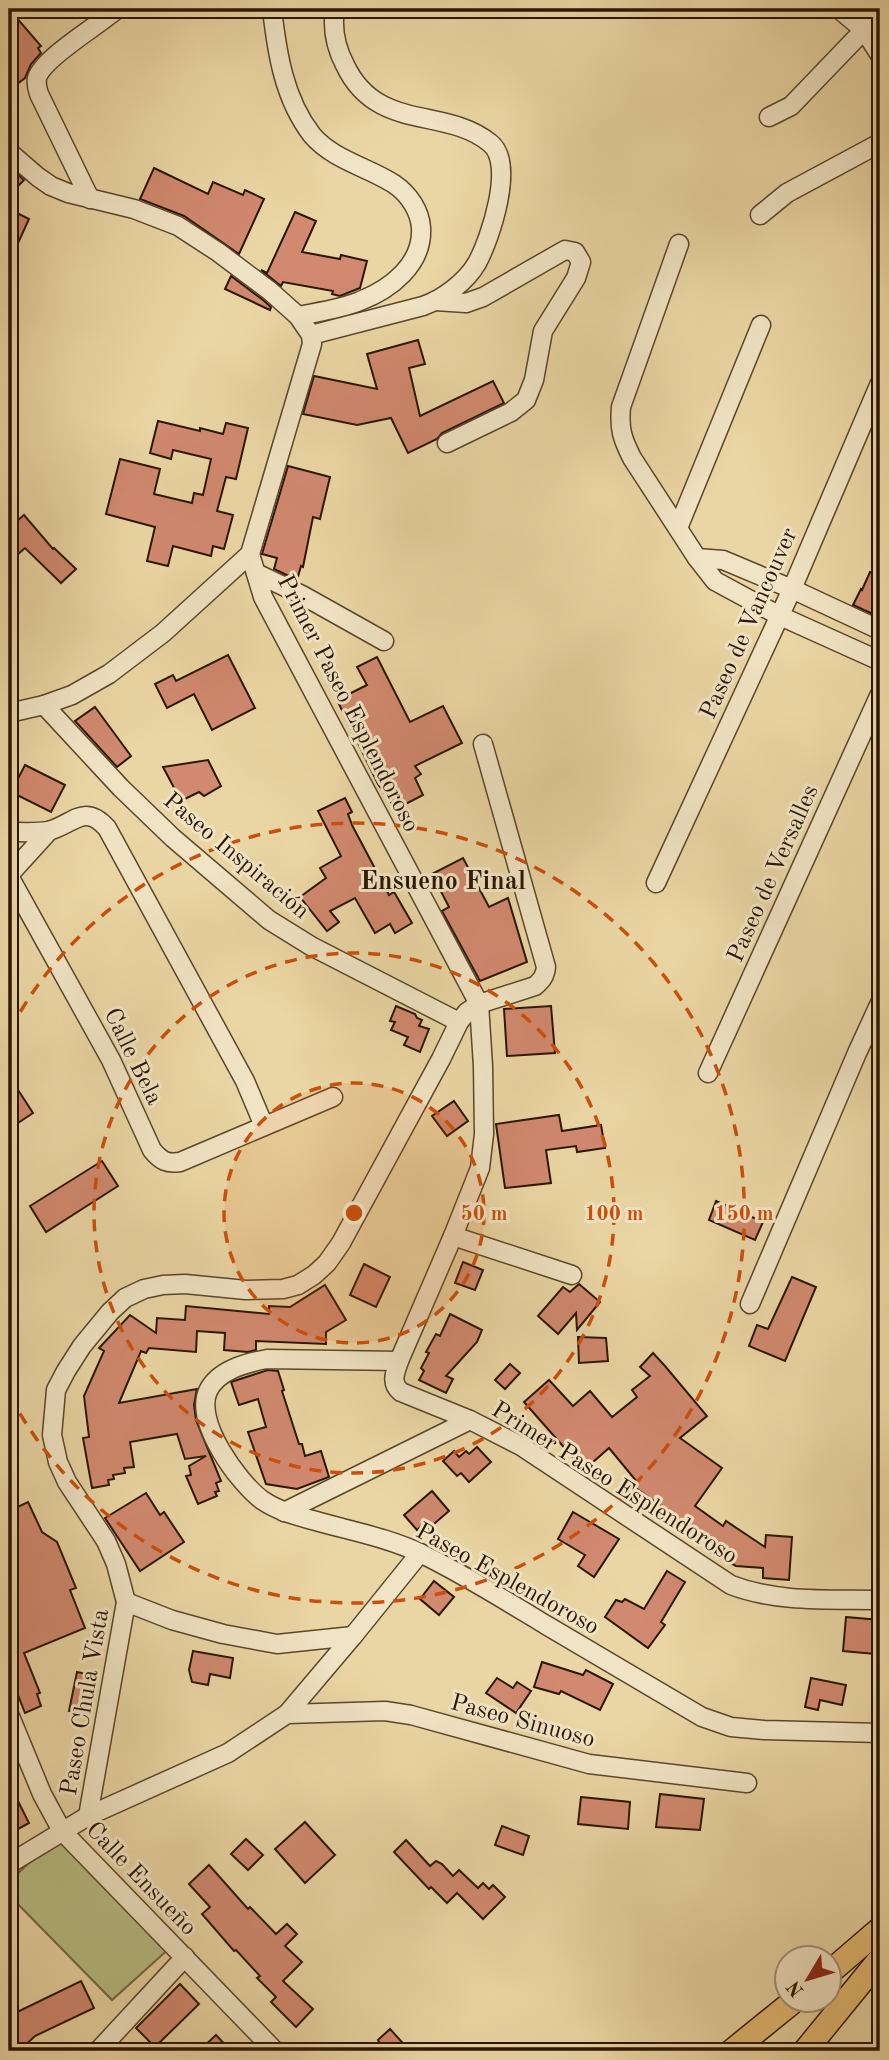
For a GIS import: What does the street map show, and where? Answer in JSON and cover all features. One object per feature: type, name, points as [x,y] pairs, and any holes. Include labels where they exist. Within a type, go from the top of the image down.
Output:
[{"type":"main road","points":[[844,1960],[880,1929]]},
{"type":"main road","points":[[805,2051],[880,1959]]},
{"type":"main road","points":[[732,2051],[778,2014]]},
{"type":"street","points":[[90,199],[36,84],[42,69],[117,9]]},
{"type":"street","points":[[272,9],[278,60],[301,118],[313,136],[345,160],[396,185],[413,202],[421,221],[422,241],[416,256],[394,282],[358,303],[298,316]]},
{"type":"street","points":[[311,335],[396,314],[435,301],[462,281],[476,264],[497,207],[502,173],[500,157],[492,144],[461,127],[398,112],[378,103],[361,90],[349,74],[337,49],[335,9]]},
{"type":"street","points":[[839,9],[872,26],[880,55]]},
{"type":"street","points":[[769,117],[791,106],[872,26]]},
{"type":"street","points":[[760,215],[787,193],[880,143]]},
{"type":"street","points":[[9,152],[51,186],[68,193],[134,209],[178,226],[218,251],[298,316],[311,335],[312,351],[250,554],[163,633],[109,674],[72,695],[9,713]]},
{"type":"street","points":[[679,244],[621,407],[619,427],[623,442],[697,558],[715,581],[778,615],[880,661]]},
{"type":"street","points":[[435,301],[466,303],[483,297],[565,250],[575,251],[581,262],[576,278],[543,331],[534,380],[526,400],[511,412],[447,443]]},
{"type":"street","points":[[678,528],[761,324]]},
{"type":"street","name":"Paseo de Vancouver","points":[[656,883],[792,589],[880,383]]},
{"type":"street","name":"Primer Paseo Esplendoroso","points":[[250,554],[263,597],[468,1013],[483,1066],[484,1133],[480,1168],[399,1361],[393,1377],[394,1382],[401,1392],[470,1420],[521,1446],[731,1585],[773,1597],[880,1600]]},
{"type":"street","points":[[697,558],[723,561],[792,589],[880,630]]},
{"type":"street","points":[[256,573],[302,595],[384,642]]},
{"type":"street","name":"Paseo de Versalles","points":[[708,1073],[880,694]]},
{"type":"street","name":"Paseo Inspiración","points":[[44,705],[121,788],[173,838],[269,920],[311,946],[468,1013]]},
{"type":"street","points":[[468,1013],[535,986],[545,975],[546,967],[483,744]]},
{"type":"street","points":[[9,875],[48,831],[82,815],[101,820],[245,1081],[264,1126]]},
{"type":"street","points":[[9,832],[48,831]]},
{"type":"street","name":"Calle Bela","points":[[9,875],[111,1060],[152,1150],[160,1160],[170,1164],[180,1162],[333,1097]]},
{"type":"street","points":[[750,1304],[880,1003]]},
{"type":"street","name":"Paseo Chula Vista","points":[[88,1816],[127,1602],[106,1541],[67,1482],[58,1462],[52,1435],[56,1390],[82,1346],[110,1311],[125,1298],[144,1289],[185,1284],[246,1290],[282,1289],[298,1285],[314,1275],[327,1263],[341,1243],[468,1013]]},
{"type":"street","points":[[453,1236],[572,1275]]},
{"type":"street","name":"Paseo Esplendoroso","points":[[399,1361],[267,1359],[245,1363],[229,1371],[208,1390],[205,1402],[215,1440],[227,1463],[246,1486],[284,1512],[420,1553],[482,1586],[702,1717],[731,1727],[764,1730],[880,1733]]},
{"type":"street","points":[[284,1512],[470,1420]]},
{"type":"street","points":[[9,1864],[88,1816],[228,1754],[287,1714],[420,1553]]},
{"type":"street","points":[[127,1602],[172,1620],[223,1634],[277,1644],[354,1636]]},
{"type":"street","name":"Paseo Sinuoso","points":[[287,1714],[385,1711],[411,1715],[589,1764],[747,1783]]},
{"type":"street","name":"Calle Ensueño","points":[[9,1714],[42,1794],[62,1830],[275,2051]]},
{"type":"street","points":[[98,2051],[185,1957]]},
{"type":"green space","points":[[62,1831],[172,1946],[112,2000],[9,1895],[9,1882]]},
{"type":"building","points":[[9,9],[41,46],[38,48],[41,53],[31,64],[25,78],[9,90]]},
{"type":"building","points":[[9,167],[24,180],[9,195]]},
{"type":"building","points":[[154,168],[208,194],[213,182],[243,195],[245,190],[264,199],[239,254],[184,216],[140,199]]},
{"type":"building","points":[[9,209],[29,219],[9,263]]},
{"type":"building","points":[[295,212],[316,221],[302,252],[340,259],[341,255],[367,261],[360,288],[340,296],[332,294],[333,291],[283,282],[281,286],[261,270],[267,273]]},
{"type":"building","points":[[231,276],[263,300],[271,307],[270,310],[225,289]]},
{"type":"building","points":[[418,340],[425,364],[409,368],[420,416],[493,381],[504,403],[408,453],[391,418],[357,425],[303,414],[314,376],[377,389],[367,354]]},
{"type":"building","points":[[158,421],[223,434],[226,423],[248,428],[236,479],[226,477],[217,511],[233,515],[224,549],[213,546],[211,556],[173,546],[168,566],[147,561],[155,527],[106,514],[120,459],[160,469],[154,494],[192,503],[194,493],[203,495],[211,459],[173,450],[171,459],[150,453]]},
{"type":"building","points":[[288,466],[330,477],[320,519],[313,517],[303,567],[301,566],[297,580],[274,569],[277,558],[262,554]]},
{"type":"building","points":[[24,515],[53,549],[76,569],[61,583],[25,548],[9,562],[9,528]]},
{"type":"building","points":[[870,572],[880,576],[880,607],[875,615],[853,605]]},
{"type":"building","points":[[228,655],[255,708],[212,730],[194,694],[167,708],[155,684],[173,675],[176,681]]},
{"type":"building","points":[[377,657],[410,722],[443,706],[462,743],[415,766],[421,774],[415,778],[423,795],[396,809],[378,784],[337,700],[367,685],[357,667]]},
{"type":"building","points":[[95,707],[131,756],[117,767],[75,721]]},
{"type":"building","points":[[208,760],[221,786],[204,796],[199,792],[181,801],[163,767]]},
{"type":"building","points":[[25,765],[65,785],[51,812],[11,792]]},
{"type":"building","points":[[345,798],[352,812],[348,814],[352,825],[389,895],[394,892],[412,923],[395,933],[390,924],[375,933],[355,898],[330,911],[339,922],[327,931],[300,897],[326,878],[320,868],[341,856],[318,811]]},
{"type":"building","points":[[463,858],[489,907],[508,898],[527,962],[480,981],[442,911],[449,907],[432,874]]},
{"type":"building","points":[[396,1006],[415,1014],[422,1020],[419,1026],[429,1029],[420,1052],[404,1045],[408,1037],[391,1030],[395,1022],[390,1021]]},
{"type":"building","points":[[551,1006],[555,1053],[507,1056],[504,1009]]},
{"type":"building","points":[[9,1076],[33,1113],[9,1129]]},
{"type":"building","points":[[454,1101],[468,1121],[447,1136],[432,1116]]},
{"type":"building","points":[[559,1115],[562,1131],[601,1125],[605,1148],[577,1152],[576,1146],[546,1150],[551,1183],[505,1188],[496,1124]]},
{"type":"building","points":[[102,1161],[118,1186],[46,1232],[30,1206]]},
{"type":"building","points":[[716,1201],[763,1222],[755,1240],[709,1220]]},
{"type":"building","points":[[463,1262],[483,1270],[475,1290],[455,1283]]},
{"type":"building","points":[[364,1264],[390,1277],[376,1307],[350,1295]]},
{"type":"building","points":[[792,1277],[816,1287],[785,1361],[749,1346],[757,1325],[768,1329]]},
{"type":"building","points":[[579,1284],[600,1302],[577,1330],[576,1313],[558,1334],[538,1316],[563,1287],[570,1292]]},
{"type":"building","points":[[325,1285],[346,1320],[326,1332],[326,1344],[256,1341],[256,1350],[224,1350],[225,1333],[197,1331],[196,1352],[149,1348],[146,1353],[141,1351],[119,1403],[197,1389],[194,1405],[196,1420],[221,1481],[216,1483],[219,1491],[215,1492],[217,1496],[198,1504],[186,1476],[191,1475],[189,1466],[206,1456],[185,1459],[177,1434],[130,1442],[134,1467],[124,1468],[125,1473],[113,1475],[114,1479],[108,1480],[109,1485],[92,1488],[83,1438],[89,1437],[84,1396],[104,1351],[99,1348],[130,1315],[156,1333],[157,1318],[185,1320],[186,1306],[269,1314],[269,1306],[290,1307]]},
{"type":"building","points":[[450,1314],[482,1330],[477,1342],[446,1376],[453,1379],[446,1393],[419,1380],[424,1371],[421,1368],[429,1353],[426,1352],[436,1334],[440,1336]]},
{"type":"building","points":[[578,1337],[606,1338],[608,1361],[579,1363]]},
{"type":"building","points":[[653,1353],[707,1416],[680,1438],[722,1468],[695,1506],[723,1526],[726,1521],[765,1547],[766,1535],[792,1537],[789,1580],[763,1578],[763,1568],[736,1566],[708,1551],[713,1543],[633,1486],[638,1483],[609,1448],[584,1470],[524,1402],[549,1380],[573,1406],[590,1391],[612,1417],[637,1397],[632,1390],[650,1376],[640,1367]]},
{"type":"building","points":[[510,1364],[520,1373],[505,1389],[495,1380]]},
{"type":"building","points":[[268,1370],[278,1371],[284,1390],[282,1391],[305,1456],[321,1451],[329,1477],[297,1489],[266,1484],[248,1432],[266,1427],[258,1399],[239,1405],[231,1382]]},
{"type":"building","points":[[477,1447],[491,1462],[469,1482],[461,1473],[457,1476],[443,1461],[454,1451],[459,1457],[466,1451],[469,1454]]},
{"type":"building","points":[[432,1491],[449,1511],[428,1529],[424,1524],[417,1530],[404,1515]]},
{"type":"building","points":[[146,1493],[160,1515],[164,1512],[184,1542],[140,1571],[105,1518]]},
{"type":"building","points":[[28,1502],[42,1532],[57,1542],[76,1588],[70,1590],[85,1628],[24,1653],[40,1693],[37,1694],[41,1706],[25,1713],[9,1672],[9,1511]]},
{"type":"building","points":[[573,1512],[619,1539],[594,1577],[578,1566],[585,1555],[558,1539]]},
{"type":"building","points":[[667,1571],[685,1582],[661,1622],[665,1625],[648,1648],[605,1617],[616,1600],[622,1602],[625,1599],[644,1609]]},
{"type":"building","points":[[434,1581],[454,1597],[439,1615],[420,1599]]},
{"type":"building","points":[[846,1617],[880,1620],[880,1641],[876,1641],[875,1654],[843,1651]]},
{"type":"building","points":[[193,1651],[233,1658],[230,1678],[210,1674],[208,1685],[192,1682],[189,1670]]},
{"type":"building","points":[[542,1662],[583,1675],[586,1670],[613,1684],[600,1710],[561,1691],[559,1694],[534,1687]]},
{"type":"building","points":[[77,1672],[96,1676],[88,1715],[69,1711]]},
{"type":"building","points":[[497,1678],[513,1688],[517,1682],[531,1691],[516,1713],[486,1693]]},
{"type":"building","points":[[811,1678],[846,1685],[842,1705],[820,1700],[818,1710],[805,1707]]},
{"type":"building","points":[[9,1783],[29,1823],[9,1834]]},
{"type":"building","points":[[660,1794],[704,1799],[700,1830],[656,1827]]},
{"type":"building","points":[[581,1797],[630,1802],[628,1829],[578,1824]]},
{"type":"building","points":[[305,1822],[335,1855],[305,1883],[275,1849]]},
{"type":"building","points":[[502,1826],[529,1836],[523,1855],[495,1845]]},
{"type":"building","points":[[246,1839],[263,1855],[248,1870],[231,1854]]},
{"type":"building","points":[[406,1840],[430,1866],[436,1861],[453,1876],[459,1870],[478,1888],[483,1883],[489,1889],[493,1885],[505,1897],[483,1919],[457,1893],[447,1903],[431,1887],[429,1889],[394,1852]]},
{"type":"building","points":[[209,1865],[248,1909],[250,1907],[276,1934],[287,1924],[297,1934],[285,1946],[302,1962],[283,1981],[313,2009],[296,2027],[271,2002],[276,1997],[257,1978],[260,1976],[202,1914],[210,1907],[189,1884]]},
{"type":"building","points":[[81,1981],[94,2008],[35,2036],[19,2051],[9,2051],[9,2016]]},
{"type":"building","points":[[180,1984],[199,2004],[155,2047],[136,2028]]},
{"type":"building","points":[[390,2029],[410,2051],[369,2051],[378,2040]]},
{"type":"building","points":[[216,2035],[231,2051],[199,2051]]},
{"type":"district","name":"Ensueno Final","points":[[443,880]]}]
